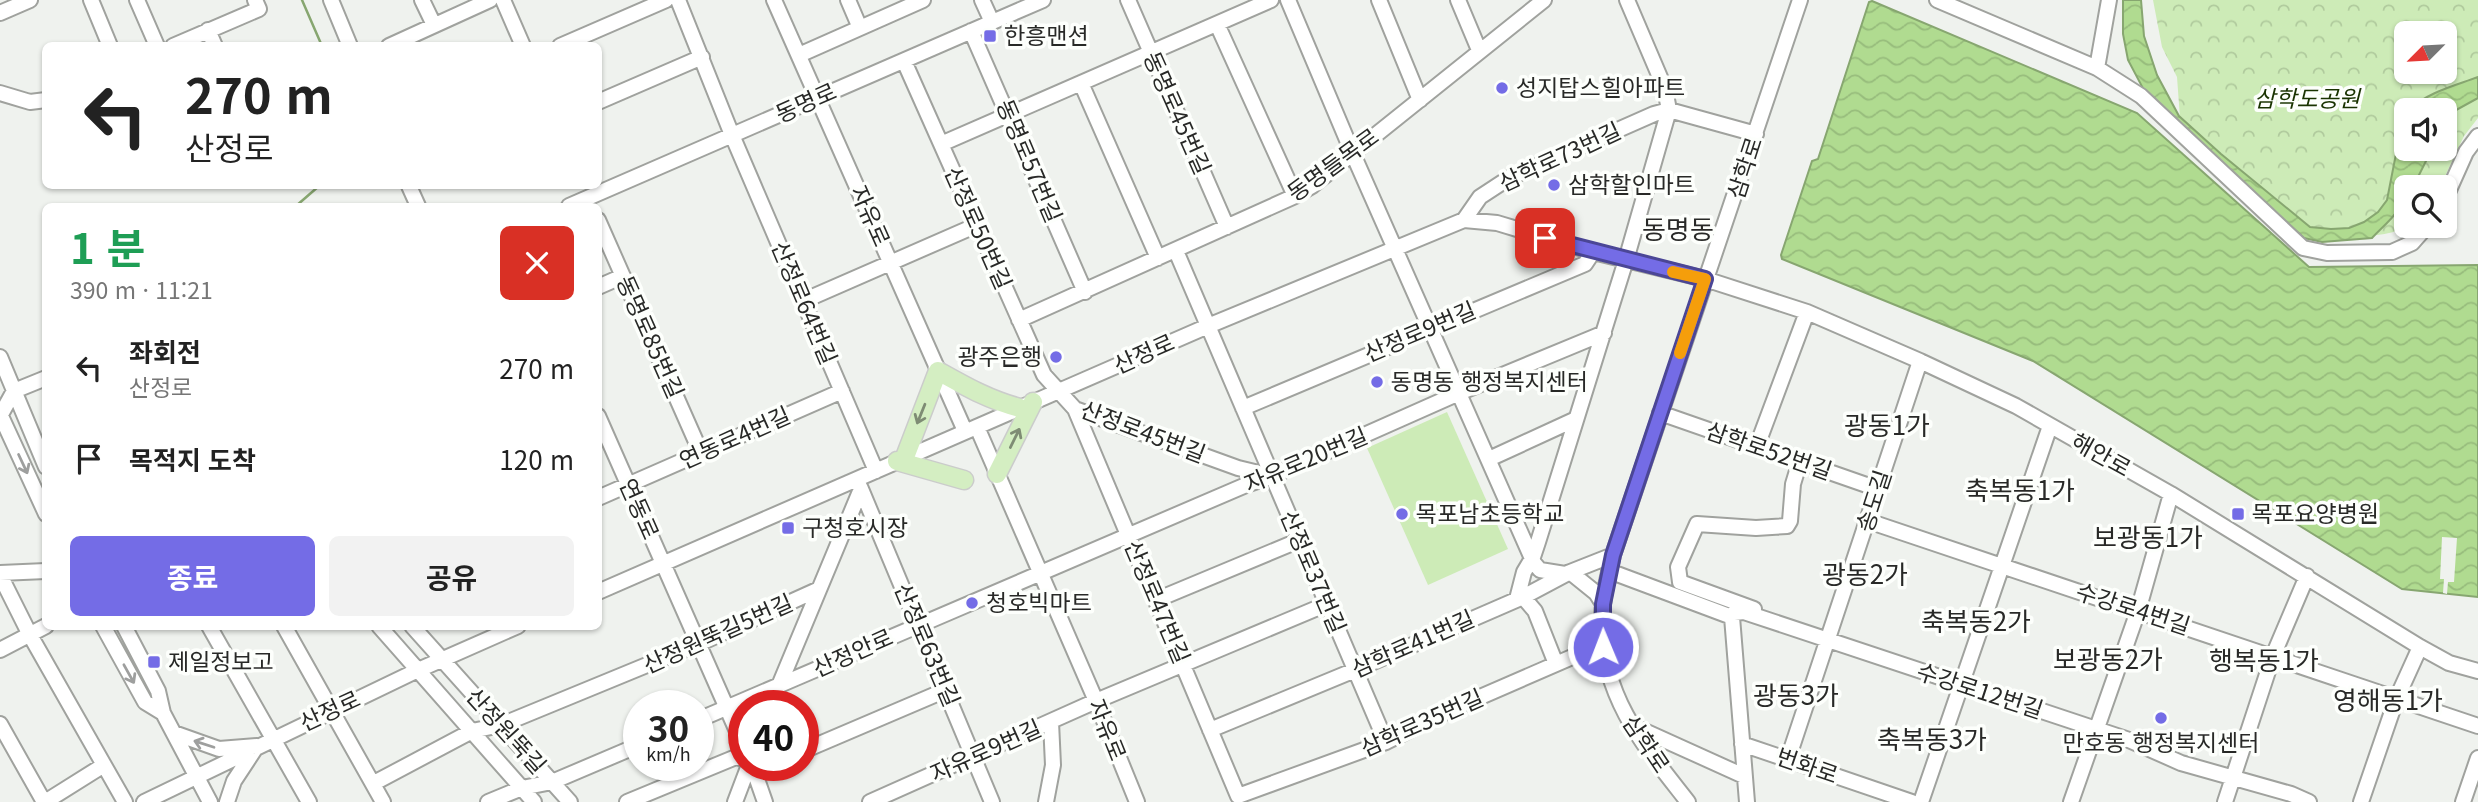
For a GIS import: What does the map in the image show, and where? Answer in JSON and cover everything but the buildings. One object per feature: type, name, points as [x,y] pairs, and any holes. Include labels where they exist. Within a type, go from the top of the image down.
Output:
[{"type":"main road","points":[[964,480],[901,459],[938,370],[997,402],[1026,405],[997,474]]},
{"type":"street","points":[[0,13],[30,0]]},
{"type":"street","points":[[91,0],[108,42]]},
{"type":"street","points":[[138,0],[155,42]]},
{"type":"street","points":[[331,0],[348,42]]},
{"type":"street","points":[[422,0],[434,26]]},
{"type":"street","points":[[398,42],[490,0]]},
{"type":"street","points":[[503,0],[521,42]]},
{"type":"street","points":[[568,42],[666,0]]},
{"type":"street","name":"산정로64번길","points":[[678,0],[732,135],[876,471]]},
{"type":"street","name":"자유로","points":[[774,0],[938,370],[997,474],[1137,802]]},
{"type":"street","points":[[848,0],[860,27]]},
{"type":"street","points":[[799,55],[923,0]]},
{"type":"street","points":[[982,0],[992,22]]},
{"type":"street","name":"동명로45번길","points":[[1128,0],[1227,227]]},
{"type":"street","points":[[941,144],[1271,0]]},
{"type":"street","points":[[1288,0],[1353,153],[1533,557],[1540,570],[1567,573],[1596,593],[1603,604]]},
{"type":"street","points":[[1378,0],[1420,100]]},
{"type":"street","points":[[1458,0],[1479,50]]},
{"type":"street","points":[[1556,664],[1535,611],[1520,598],[1524,572],[1533,557],[1604,333],[1669,110],[1665,89],[1628,0]]},
{"type":"street","name":"삼학로","points":[[1688,802],[1629,725],[1612,685],[1603,647],[1603,604],[1613,555],[1800,0]]},
{"type":"street","points":[[1937,0],[2096,68],[2141,96],[2304,248],[2328,253],[2392,252],[2412,243],[2416,238]]},
{"type":"street","points":[[2096,68],[2109,0]]},
{"type":"street","name":"동명로","points":[[588,197],[1037,1]]},
{"type":"street","name":"동명들목로","points":[[1019,320],[1311,187],[1540,1]]},
{"type":"street","points":[[182,42],[257,4]]},
{"type":"street","points":[[1217,23],[1295,196]]},
{"type":"street","points":[[208,30],[213,42]]},
{"type":"street","name":"동명로57번길","points":[[971,31],[1085,292]]},
{"type":"street","points":[[602,100],[702,57]]},
{"type":"street","name":"산정로50번길","points":[[904,61],[1044,375],[1059,391]]},
{"type":"street","points":[[1081,83],[1158,258]]},
{"type":"street","points":[[0,93],[30,102],[42,100]]},
{"type":"street","points":[[1669,110],[1756,134]]},
{"type":"street","name":"삼학로73번길","points":[[1464,220],[1480,197],[1509,178],[1669,110]]},
{"type":"street","points":[[2456,175],[2466,152],[2478,136]]},
{"type":"street","name":"산정로","points":[[602,590],[859,484],[876,471],[901,459],[1208,326],[1464,220],[1497,223],[1594,252],[1705,279]]},
{"type":"street","points":[[803,301],[977,225]]},
{"type":"street","name":"동명로85번길","points":[[602,229],[701,453]]},
{"type":"street","name":"산정로37번길","points":[[1175,251],[1386,742]]},
{"type":"street","name":"산정로9번길","points":[[1243,408],[1585,264],[1594,252]]},
{"type":"street","points":[[602,285],[623,276]]},
{"type":"street","name":"해안로","points":[[1705,279],[1807,312],[2017,406],[2171,494],[2420,647],[2449,663],[2478,671]]},
{"type":"street","points":[[1757,446],[1807,312]]},
{"type":"street","name":"자유로20번길","points":[[1007,586],[1272,476],[1459,393],[1604,333]]},
{"type":"street","points":[[0,357],[42,458]]},
{"type":"street","name":"송도길","points":[[1788,759],[1920,361]]},
{"type":"street","points":[[42,380],[14,391],[0,415],[42,505]]},
{"type":"street","name":"연동로4번길","points":[[602,496],[842,391]]},
{"type":"street","name":"산정로45번길","points":[[1059,391],[1075,409],[1238,468],[1272,476]]},
{"type":"street","name":"산정로47번길","points":[[1075,409],[1238,796]]},
{"type":"street","name":"삼학로52번길","points":[[1660,413],[1878,489]]},
{"type":"street","points":[[1489,459],[1576,419]]},
{"type":"street","name":"연동로","points":[[602,425],[728,712]]},
{"type":"street","points":[[1921,802],[2050,426]]},
{"type":"street","points":[[1773,622],[1772,615],[1680,582],[1678,568],[1698,524],[1756,528],[1787,526],[1790,522],[1793,484],[1800,461]]},
{"type":"street","points":[[777,690],[859,484]]},
{"type":"street","name":"산정로63번길","points":[[859,484],[992,802]]},
{"type":"street","points":[[2071,802],[2138,611],[2171,494]]},
{"type":"street","name":"수강로4번길","points":[[1868,521],[2478,726]]},
{"type":"street","points":[[1156,600],[1300,540]]},
{"type":"street","name":"삼학로41번길","points":[[1210,730],[1355,670],[1520,598],[1567,573],[1613,555]]},
{"type":"street","points":[[42,571],[0,574],[30,635],[125,802]]},
{"type":"street","name":"수강로12번길","points":[[1609,572],[1732,617],[1734,613],[1744,612],[2129,740],[2181,763],[2291,794],[2309,802]]},
{"type":"street","points":[[2225,802],[2273,656],[2307,576]]},
{"type":"street","name":"산정안로","points":[[714,713],[1007,586]]},
{"type":"street","name":"산정원뚝길5번길","points":[[374,783],[471,731],[501,725],[698,644],[817,590]]},
{"type":"street","name":"자유로9번길","points":[[870,802],[1096,701],[1327,604]]},
{"type":"street","points":[[1732,617],[1747,802]]},
{"type":"street","points":[[0,650],[42,628]]},
{"type":"street","points":[[105,630],[145,702],[163,713]]},
{"type":"street","points":[[126,630],[158,691],[163,713],[210,802]]},
{"type":"street","points":[[211,630],[309,802]]},
{"type":"street","points":[[286,630],[383,802]]},
{"type":"street","points":[[382,630],[534,802]]},
{"type":"street","name":"산정원뚝길","points":[[416,630],[570,802]]},
{"type":"street","name":"산정로","points":[[144,802],[333,710],[510,630]]},
{"type":"street","name":"삼학로35번길","points":[[1238,796],[1386,742],[1448,711],[1586,651],[1603,647]]},
{"type":"street","points":[[2361,802],[2396,700],[2420,647]]},
{"type":"street","points":[[819,744],[946,690]]},
{"type":"street","points":[[1046,802],[1053,765],[1057,718]]},
{"type":"street","points":[[0,723],[45,802],[104,765]]},
{"type":"street","points":[[1629,725],[1744,776]]},
{"type":"street","points":[[174,733],[219,749],[257,746]]},
{"type":"street","name":"번화로","points":[[1742,744],[1912,802]]},
{"type":"street","points":[[227,802],[234,780],[257,746]]},
{"type":"street","points":[[488,802],[522,788],[552,782],[623,752]]},
{"type":"street","points":[[2463,802],[2478,758]]},
{"type":"street","points":[[627,802],[728,760]]},
{"type":"street","points":[[735,802],[744,781]]},
{"type":"street","points":[[756,781],[765,802]]},
{"type":"green space","name":"삼학도공원","points":[[2153,0],[2478,0],[2478,118],[2464,136],[2457,151],[2457,98],[2394,98],[2394,161],[2452,161],[2446,175],[2394,175],[2394,232],[2359,236],[2305,230],[2180,118],[2177,77],[2162,47]]},
{"type":"green space","points":[[1447,412],[1508,549],[1428,585],[1367,448]]},
{"type":"water","points":[[2123,0],[2141,0],[2144,36],[2157,75],[2179,116],[2310,227],[2349,228],[2364,222],[2378,212],[2387,200],[2395,161],[2426,161],[2419,175],[2394,175],[2394,215],[2372,238],[2322,242],[2304,238],[2147,96],[2128,60],[2123,34]]},
{"type":"water","points":[[1869,2],[2137,113],[2309,267],[2478,265],[2478,597],[2402,589],[2033,361],[1782,259],[1781,255],[1812,161],[1818,159]]},
{"type":"water","points":[[2478,77],[2478,98],[2457,110],[2457,98],[2426,98]]},
{"type":"pier","points":[[2442,537],[2457,538],[2454,582],[2448,582],[2447,594],[2443,593],[2444,579],[2440,579]]},
{"type":"waterway","points":[[302,0],[320,42]]},
{"type":"waterway","points":[[299,203],[316,189]]},
{"type":"slow traffic","points":[[1673,272],[1705,279],[1680,353]]},
{"type":"place","name":"한흥맨션","points":[[990,36]]},
{"type":"place","name":"성지탑스힐아파트","points":[[1502,88]]},
{"type":"place","name":"삼학할인마트","points":[[1554,185]]},
{"type":"place","name":"광주은행","points":[[1056,357]]},
{"type":"place","name":"동명동 행정복지센터","points":[[1377,382]]},
{"type":"place","name":"목포남초등학교","points":[[1402,514]]},
{"type":"place","name":"목포요양병원","points":[[2238,514]]},
{"type":"place","name":"구청호시장","points":[[788,528]]},
{"type":"place","name":"청호빅마트","points":[[972,603]]},
{"type":"place","name":"제일정보고","points":[[154,662]]},
{"type":"place","name":"만호동 행정복지센터","points":[[2161,718]]},
{"type":"district","name":"동명동","points":[[1678,230]]},
{"type":"district","name":"광동1가","points":[[1887,426]]},
{"type":"district","name":"축복동1가","points":[[2020,491]]},
{"type":"district","name":"보광동1가","points":[[2148,538]]},
{"type":"district","name":"광동2가","points":[[1865,575]]},
{"type":"district","name":"축복동2가","points":[[1976,622]]},
{"type":"district","name":"보광동2가","points":[[2108,660]]},
{"type":"district","name":"행복동1가","points":[[2264,661]]},
{"type":"district","name":"광동3가","points":[[1796,696]]},
{"type":"district","name":"영해동1가","points":[[2388,701]]},
{"type":"district","name":"축복동3가","points":[[1932,740]]},
{"type":"route","points":[[1545,238],[1705,279],[1613,555],[1603,604],[1603,647]]}]
